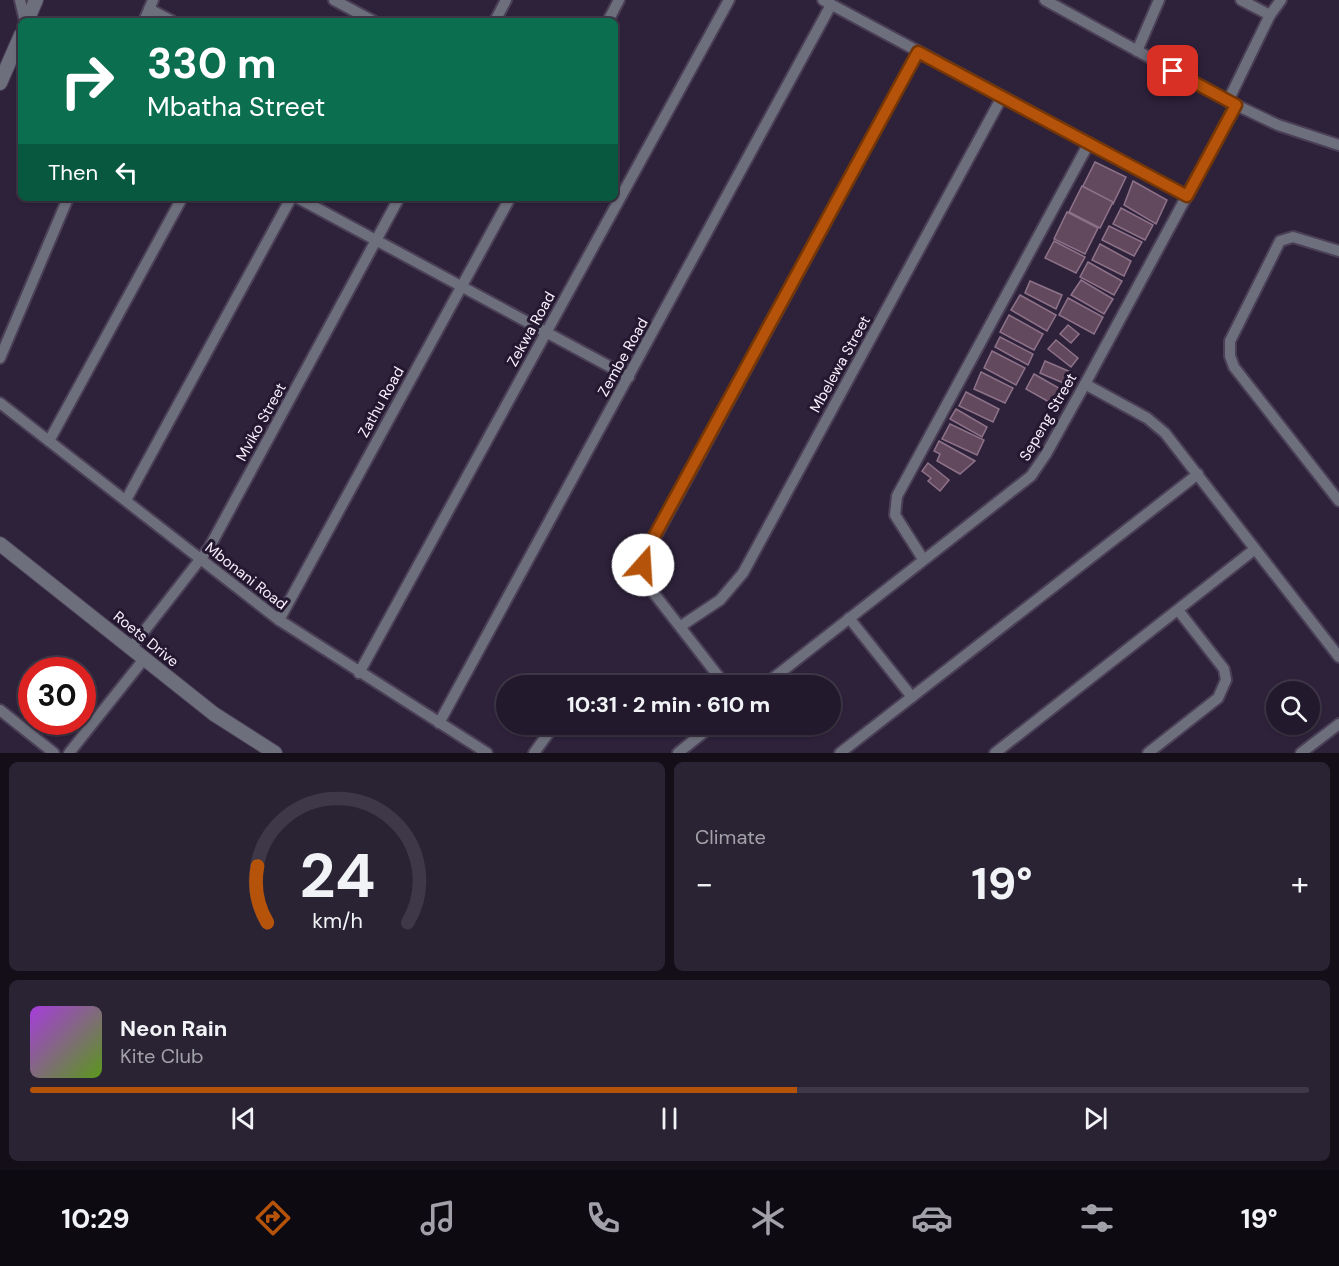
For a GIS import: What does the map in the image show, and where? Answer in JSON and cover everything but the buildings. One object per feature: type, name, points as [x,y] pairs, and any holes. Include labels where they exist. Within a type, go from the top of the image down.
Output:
[{"type":"street","points":[[20,0],[25,18]]},
{"type":"street","points":[[27,18],[36,0]]},
{"type":"street","points":[[334,0],[367,18]]},
{"type":"street","points":[[497,18],[506,0]]},
{"type":"street","points":[[610,18],[619,0]]},
{"type":"street","name":"Zekwa Road","points":[[359,673],[729,0]]},
{"type":"street","points":[[1045,0],[1232,103],[1278,124],[1339,145]]},
{"type":"street","points":[[1137,51],[1159,0]]},
{"type":"street","points":[[1241,0],[1270,15]]},
{"type":"street","name":"Sepeng Street","points":[[777,675],[1031,476],[1085,384],[1187,196],[1232,103],[1270,15],[1281,0]]},
{"type":"street","points":[[827,2],[1187,196]]},
{"type":"street","name":"Zembe Road","points":[[439,723],[629,377],[827,2]]},
{"type":"street","points":[[145,18],[151,4],[168,18]]},
{"type":"street","points":[[0,83],[18,42]]},
{"type":"street","points":[[718,675],[646,580],[643,565],[650,544],[918,52]]},
{"type":"street","name":"Mbelewa Street","points":[[681,626],[720,600],[743,573],[1002,98]]},
{"type":"street","points":[[924,559],[897,518],[894,507],[897,496],[1089,143]]},
{"type":"street","points":[[0,358],[67,201]]},
{"type":"street","points":[[49,441],[180,201]]},
{"type":"street","points":[[126,500],[289,201]]},
{"type":"street","points":[[304,201],[629,377]]},
{"type":"street","name":"Mviko Street","points":[[131,648],[200,559],[397,201]]},
{"type":"street","name":"Zathu Road","points":[[279,620],[508,201]]},
{"type":"street","points":[[1339,251],[1293,237],[1280,241],[1234,332],[1229,349],[1234,367],[1339,501]]},
{"type":"street","points":[[1085,384],[1154,423],[1165,433],[1339,657]]},
{"type":"street","name":"Mbonani Road","points":[[0,403],[279,620],[487,753]]},
{"type":"street","points":[[840,753],[1197,474]]},
{"type":"street","name":"Roets Drive","points":[[0,544],[214,714],[275,753]]},
{"type":"street","points":[[995,753],[1255,549]]},
{"type":"street","points":[[1148,753],[1218,698],[1224,687],[1224,669],[1178,610]]},
{"type":"street","points":[[849,618],[912,697]]},
{"type":"street","points":[[69,753],[144,659]]},
{"type":"street","points":[[0,710],[54,753]]},
{"type":"street","points":[[1301,753],[1339,724]]},
{"type":"street","points":[[534,753],[547,735]]},
{"type":"street","points":[[678,753],[700,735]]},
{"type":"route","points":[[643,565],[650,544],[918,52],[1187,196],[1236,105],[1173,71]]}]
